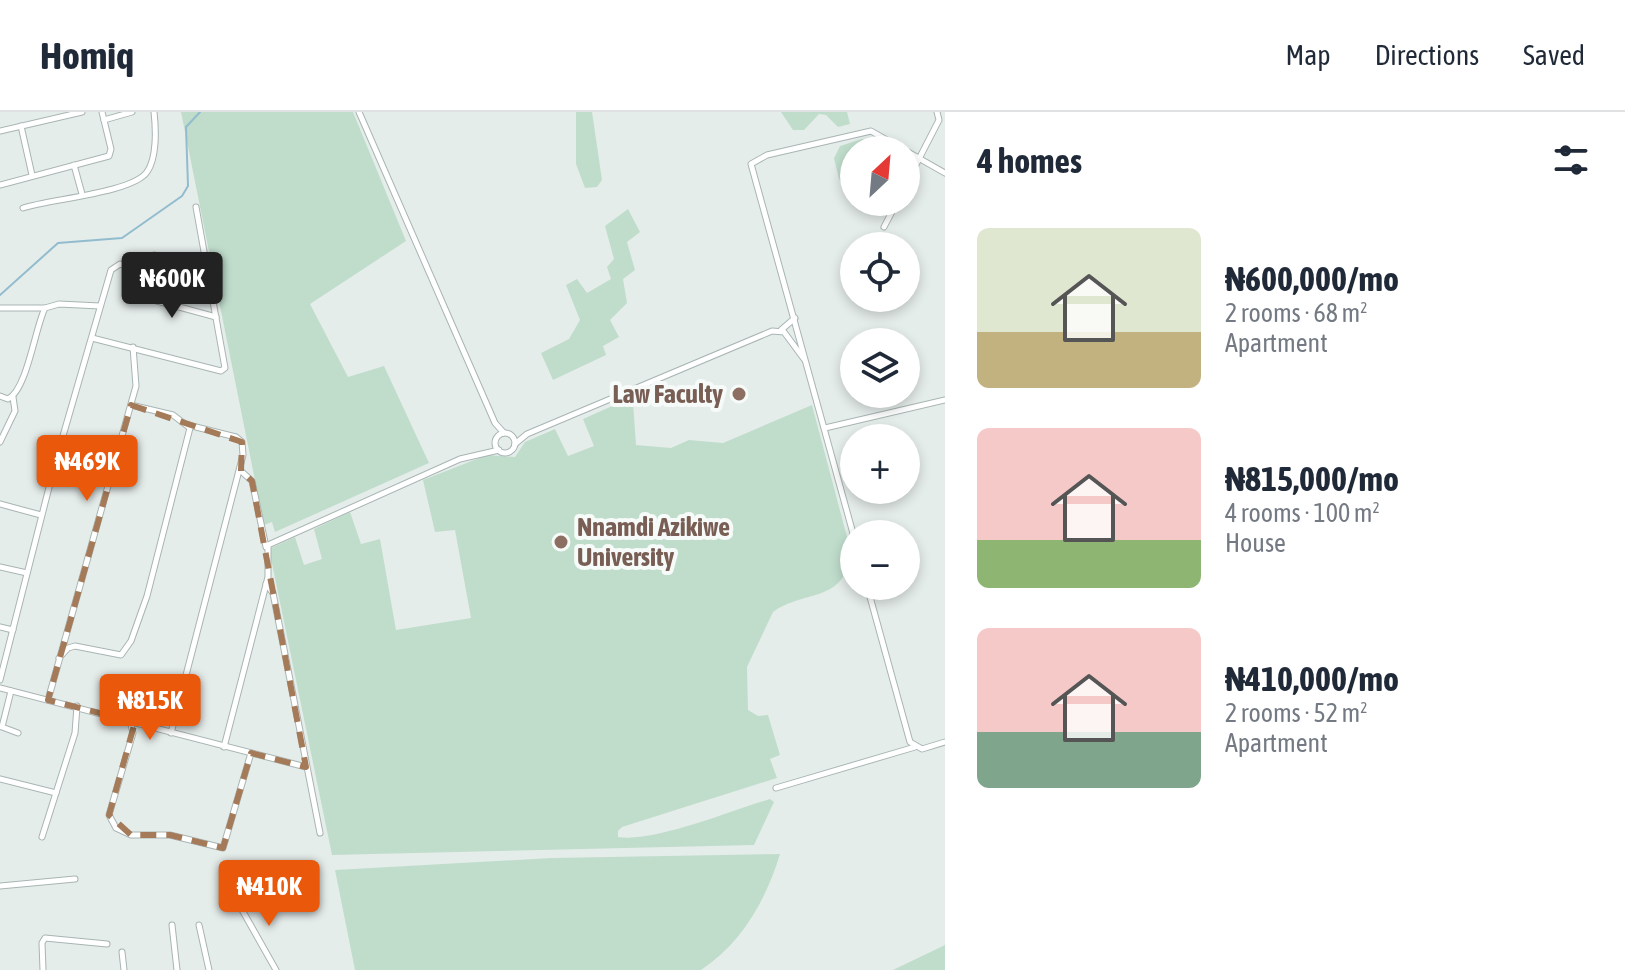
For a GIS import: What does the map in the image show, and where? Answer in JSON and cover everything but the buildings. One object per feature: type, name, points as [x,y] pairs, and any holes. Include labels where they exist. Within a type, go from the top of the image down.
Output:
[{"type":"street","points":[[0,131],[82,112]]},
{"type":"street","points":[[0,187],[111,153],[102,112]]},
{"type":"street","points":[[104,120],[132,112]]},
{"type":"street","points":[[23,208],[135,181],[148,171],[153,157],[154,112]]},
{"type":"street","points":[[359,112],[495,423],[504,433],[512,436],[527,434],[781,330],[795,318]]},
{"type":"street","points":[[937,112],[942,119],[920,158],[945,173]]},
{"type":"street","points":[[21,126],[32,175]]},
{"type":"street","points":[[844,136],[860,132],[883,136]]},
{"type":"street","points":[[840,137],[767,155],[751,164],[849,520]]},
{"type":"street","points":[[74,165],[82,194]]},
{"type":"street","points":[[92,338],[221,371],[226,364],[196,207]]},
{"type":"street","points":[[884,227],[890,216]]},
{"type":"street","points":[[154,255],[207,269]]},
{"type":"street","points":[[0,680],[41,515],[100,306],[113,267],[120,264],[135,270]]},
{"type":"street","points":[[135,295],[216,317]]},
{"type":"street","points":[[0,308],[45,308],[59,304],[100,306]]},
{"type":"street","points":[[0,442],[15,411],[13,397],[30,359],[45,308]]},
{"type":"street","points":[[781,330],[808,364]]},
{"type":"street","points":[[48,700],[136,386],[133,347]]},
{"type":"street","points":[[0,396],[13,397]]},
{"type":"street","points":[[825,428],[945,400]]},
{"type":"street","points":[[131,405],[173,415],[188,425],[242,442],[241,471],[171,733]]},
{"type":"street","points":[[495,423],[499,450]]},
{"type":"street","points":[[59,658],[68,648],[75,646],[117,657],[131,641],[147,596],[189,433],[188,425]]},
{"type":"street","points":[[489,450],[504,433]]},
{"type":"street","points":[[266,548],[270,543],[460,459],[489,450],[511,451],[527,434]]},
{"type":"street","points":[[512,436],[515,444]]},
{"type":"street","points":[[224,747],[269,568],[252,481],[241,471]]},
{"type":"street","points":[[0,504],[41,515]]},
{"type":"street","points":[[0,567],[27,573]]},
{"type":"street","points":[[266,584],[273,593],[320,833]]},
{"type":"street","points":[[871,600],[910,742],[922,749],[945,742]]},
{"type":"street","points":[[0,627],[13,630]]},
{"type":"street","points":[[0,688],[306,767]]},
{"type":"street","points":[[11,691],[2,727],[18,733]]},
{"type":"street","points":[[42,837],[75,733],[77,706]]},
{"type":"street","points":[[130,721],[133,733],[109,815],[116,828],[131,835],[170,835],[223,848],[251,753]]},
{"type":"street","points":[[776,788],[901,754],[915,747]]},
{"type":"street","points":[[0,779],[56,793]]},
{"type":"street","points":[[0,886],[75,879]]},
{"type":"street","points":[[237,901],[276,970]]},
{"type":"street","points":[[172,925],[177,970]]},
{"type":"street","points":[[199,925],[209,970]]},
{"type":"street","points":[[43,970],[42,943],[45,938],[107,944]]},
{"type":"street","points":[[122,952],[124,970]]},
{"type":"highlighted area","points":[[131,405],[242,442],[241,471],[252,481],[306,767],[251,753],[223,848],[170,835],[131,835],[109,815],[135,722],[48,700]]},
{"type":"green space","points":[[181,112],[353,112],[406,241],[310,304],[348,377],[384,366],[429,463],[275,532],[272,522],[264,525]]},
{"type":"green space","points":[[576,112],[592,112],[602,180],[597,187],[585,188],[576,164]]},
{"type":"green space","points":[[781,112],[847,112],[850,124],[838,127],[826,115],[819,114],[804,130],[793,130]]},
{"type":"green space","points":[[840,146],[840,180],[839,179],[834,158]]},
{"type":"green space","points":[[628,209],[640,232],[627,242],[635,270],[623,279],[627,303],[610,320],[619,337],[603,346],[606,355],[553,380],[541,353],[569,339],[580,320],[566,285],[577,279],[587,293],[611,279],[607,267],[614,259],[605,226]]},
{"type":"green space","points":[[628,399],[633,402],[636,445],[671,448],[689,440],[723,443],[812,405],[843,520],[840,520],[840,581],[822,593],[773,612],[747,667],[748,710],[758,716],[768,715],[780,755],[770,759],[777,778],[622,827],[618,831],[618,837],[651,835],[770,799],[774,802],[754,845],[332,855],[269,549],[295,537],[304,565],[322,559],[314,529],[350,512],[361,544],[380,539],[396,630],[471,618],[455,530],[435,532],[423,480],[487,455],[515,457],[525,442],[555,429],[568,456],[594,446],[583,419]]},
{"type":"green space","points":[[780,854],[768,888],[751,919],[729,947],[701,970],[355,970],[335,870],[551,858]]},
{"type":"green space","points":[[945,945],[945,970],[893,970]]},
{"type":"waterway","points":[[0,295],[58,243],[122,238],[182,196],[188,186],[186,127],[200,112]]},
{"type":"place","name":"Law Faculty","points":[[739,394]]},
{"type":"place","name":"Nnamdi Azikiwe University","points":[[561,542]]}]
